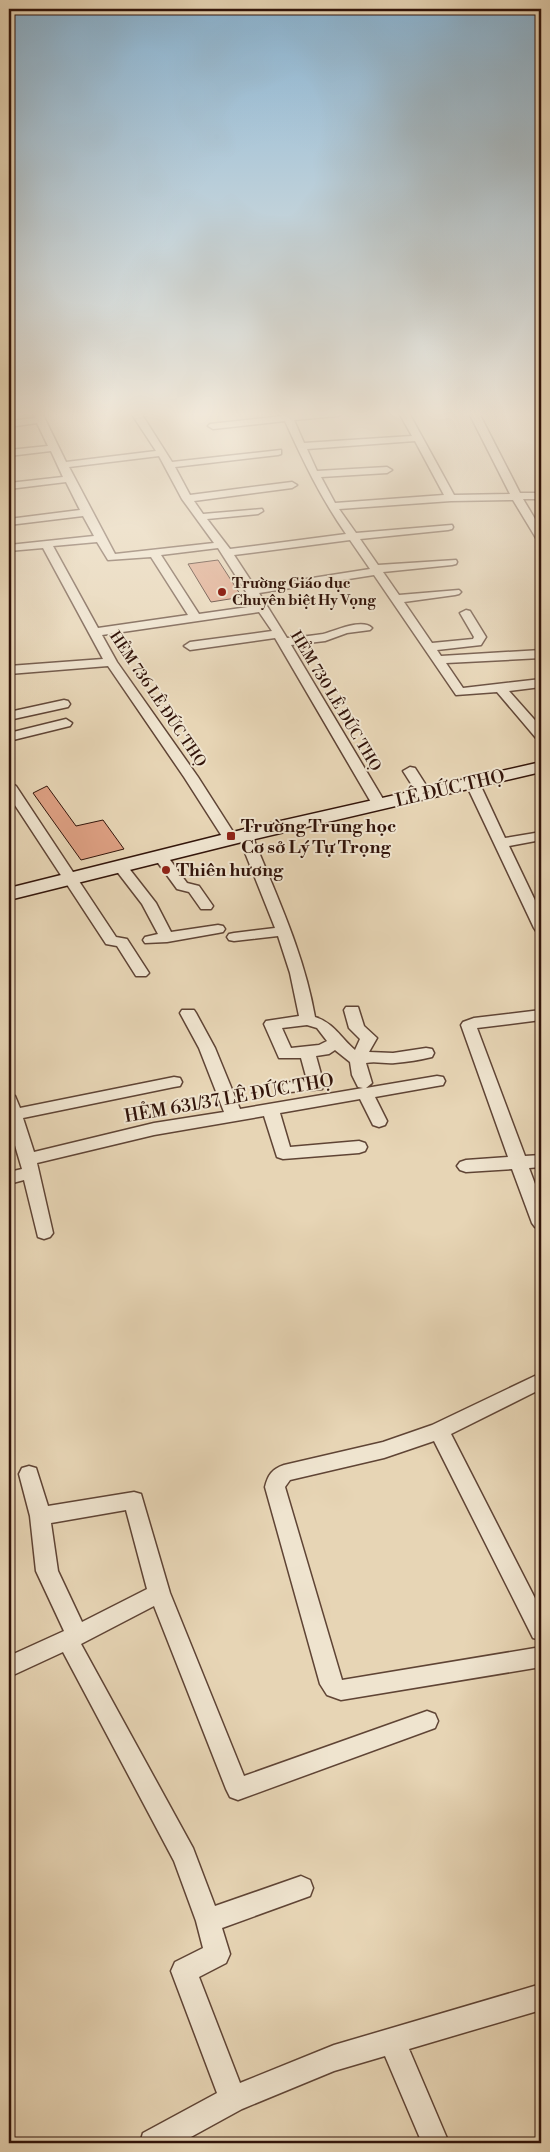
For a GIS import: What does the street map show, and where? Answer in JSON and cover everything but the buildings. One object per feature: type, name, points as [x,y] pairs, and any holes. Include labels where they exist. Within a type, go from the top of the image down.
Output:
[{"type":"main road","name":"LÊ ĐỨC THỌ","points":[[9,894],[238,836],[541,768]]},
{"type":"street","points":[[9,522],[75,513]]},
{"type":"street","points":[[87,513],[112,558],[448,527]]},
{"type":"street","name":"HẺM 730 LÊ ĐỨC THỌ","points":[[197,513],[252,590],[282,638],[379,804]]},
{"type":"street","points":[[200,517],[235,513]]},
{"type":"street","points":[[337,513],[460,692],[541,683]]},
{"type":"street","points":[[526,513],[541,538]]},
{"type":"street","points":[[9,548],[101,538]]},
{"type":"street","name":"HẺM 736 LÊ ĐỨC THỌ","points":[[46,544],[111,662],[191,777],[238,836],[284,931],[305,997],[308,1020]]},
{"type":"street","points":[[154,553],[195,617]]},
{"type":"street","points":[[252,590],[377,570],[452,562]]},
{"type":"street","points":[[397,599],[455,592]]},
{"type":"street","points":[[95,632],[262,608]]},
{"type":"street","points":[[429,647],[477,642],[480,638],[466,614]]},
{"type":"street","points":[[190,646],[282,638],[325,637],[345,630],[366,628]]},
{"type":"street","points":[[438,660],[541,654]]},
{"type":"street","points":[[9,670],[111,662]]},
{"type":"street","points":[[500,688],[541,735]]},
{"type":"street","points":[[9,716],[64,704]]},
{"type":"street","points":[[9,737],[66,724]]},
{"type":"street","points":[[410,771],[424,793]]},
{"type":"street","points":[[472,782],[541,928]]},
{"type":"street","points":[[9,786],[69,880],[111,941],[122,942],[141,974]]},
{"type":"street","points":[[500,842],[541,836]]},
{"type":"street","points":[[160,856],[182,886],[194,889],[206,906]]},
{"type":"street","points":[[119,866],[149,903],[167,938]]},
{"type":"street","points":[[150,940],[218,929]]},
{"type":"street","points":[[234,937],[284,931]]},
{"type":"street","points":[[352,1010],[357,1028],[369,1038],[357,1060],[358,1069],[364,1088],[379,1121]]},
{"type":"street","points":[[188,1013],[207,1048],[234,1116]]},
{"type":"street","points":[[541,1015],[474,1022],[469,1025],[541,1223]]},
{"type":"street","points":[[336,1042],[322,1050],[285,1054],[272,1024],[308,1020],[323,1025],[336,1042],[357,1060]]},
{"type":"street","points":[[290,1087],[316,1084],[306,1052]]},
{"type":"street","points":[[357,1060],[375,1056],[393,1058],[426,1053]]},
{"type":"street","name":"HẺM 631/37 LÊ ĐỨC THỌ","points":[[9,1178],[29,1166],[154,1130],[271,1110],[364,1088],[438,1081]]},
{"type":"street","points":[[44,1233],[29,1166],[10,1108],[174,1082]]},
{"type":"street","points":[[271,1110],[283,1153],[359,1147]]},
{"type":"street","points":[[466,1166],[541,1161]]},
{"type":"street","points":[[541,1380],[439,1430],[384,1450],[284,1473],[277,1479],[274,1487],[331,1684],[335,1688],[341,1690],[541,1658]]},
{"type":"street","points":[[439,1430],[541,1631]]},
{"type":"street","points":[[29,1474],[40,1516],[47,1571],[72,1637],[184,1856],[208,1921],[217,1954],[184,1971],[233,2099]]},
{"type":"street","points":[[40,1516],[134,1500],[159,1593],[238,1789],[427,1721]]},
{"type":"street","points":[[9,1667],[159,1593]]},
{"type":"street","points":[[208,1921],[301,1888]]},
{"type":"street","points":[[154,2143],[233,2099],[334,2058],[541,1997]]},
{"type":"street","points":[[392,2041],[436,2143]]},
{"type":"place","name":"Trường Giáo dục Chuyên biệt Hy Vọng","points":[[222,592]]},
{"type":"place","name":"Trường Trung học Cơ sở Lý Tự Trọng","points":[[231,836]]},
{"type":"place","name":"Thiên hương","points":[[166,870]]}]
